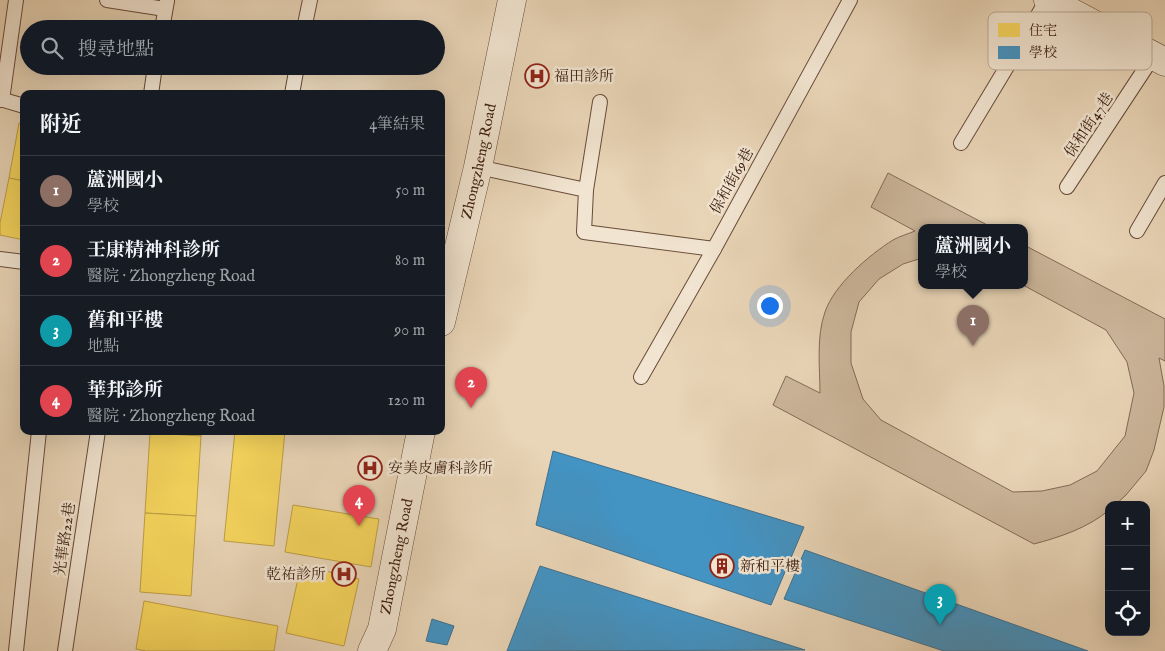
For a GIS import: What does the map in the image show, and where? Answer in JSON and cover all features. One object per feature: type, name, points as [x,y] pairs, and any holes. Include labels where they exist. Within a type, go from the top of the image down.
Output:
[{"type":"street","name":"Zhongzheng Road","points":[[445,305],[478,167],[512,0]]},
{"type":"street","points":[[1048,0],[1071,12]]},
{"type":"street","name":"Zhongzheng Road","points":[[372,651],[382,628],[419,435]]},
{"type":"lane","points":[[16,0],[1,100],[20,105]]},
{"type":"lane","points":[[107,0],[166,4],[163,20]]},
{"type":"lane","points":[[306,20],[310,0]]},
{"type":"lane","name":"保和街69巷","points":[[640,377],[714,249],[850,0]]},
{"type":"lane","points":[[1041,12],[1048,0]]},
{"type":"lane","name":"保和街47巷","points":[[1067,187],[1160,59]]},
{"type":"lane","points":[[961,143],[1005,70]]},
{"type":"lane","points":[[152,90],[154,75]]},
{"type":"lane","points":[[293,90],[295,75]]},
{"type":"lane","points":[[600,102],[586,190],[584,232],[714,249]]},
{"type":"lane","points":[[478,167],[586,190]]},
{"type":"lane","points":[[1137,231],[1165,183]]},
{"type":"lane","points":[[0,258],[20,261]]},
{"type":"lane","points":[[16,651],[39,435]]},
{"type":"lane","name":"光華路22巷","points":[[65,651],[97,435]]},
{"type":"shaded area","points":[[888,173],[985,224],[918,224],[918,259],[903,264],[879,279],[859,302],[851,332],[851,363],[863,399],[881,420],[1013,492],[1042,491],[1070,485],[1097,471],[1125,436],[1134,393],[1127,362],[1106,330],[1028,288],[1028,247],[1165,319],[1165,361],[1159,358],[1164,386],[1164,407],[1154,450],[1146,471],[1126,495],[1119,501],[1105,501],[1105,513],[1092,522],[1064,535],[1034,544],[773,405],[786,376],[820,393],[820,332],[825,312],[836,291],[863,262],[893,240],[915,231],[871,207]]},
{"type":"building: 住宅","points":[[19,123],[20,180],[9,178]]},
{"type":"building: 住宅","points":[[9,178],[20,180],[20,239],[0,235],[0,223]]},
{"type":"building: 住宅","points":[[150,435],[201,436],[196,516],[145,513]]},
{"type":"building: 住宅","points":[[235,435],[285,435],[274,546],[224,541]]},
{"type":"building: 住宅","points":[[293,505],[379,519],[371,567],[285,552]]},
{"type":"building: 住宅","points":[[145,513],[196,516],[191,596],[140,592]]},
{"type":"building: 住宅","points":[[301,565],[359,579],[344,646],[286,633]]},
{"type":"building: 住宅","points":[[144,601],[278,626],[274,651],[146,651],[136,649]]},
{"type":"building: 學校","name":"新和平樓","points":[[553,451],[804,527],[771,605],[536,525]]},
{"type":"building: 學校","points":[[805,550],[1088,651],[944,651],[784,599]]},
{"type":"building: 學校","points":[[540,566],[805,650],[507,651]]},
{"type":"building: 學校","points":[[432,619],[454,626],[447,645],[426,641]]},
{"type":"place","name":"福田診所","points":[[537,76]]},
{"type":"place","name":"蘆洲國小","points":[[973,346]]},
{"type":"place","name":"壬康精神科診所","points":[[471,408]]},
{"type":"place","name":"安美皮膚科診所","points":[[370,468]]},
{"type":"place","name":"華邦診所","points":[[359,526]]},
{"type":"place","name":"新和平樓","points":[[722,566]]},
{"type":"place","name":"乾祐診所","points":[[344,574]]},
{"type":"place","name":"舊和平樓","points":[[940,625]]}]
